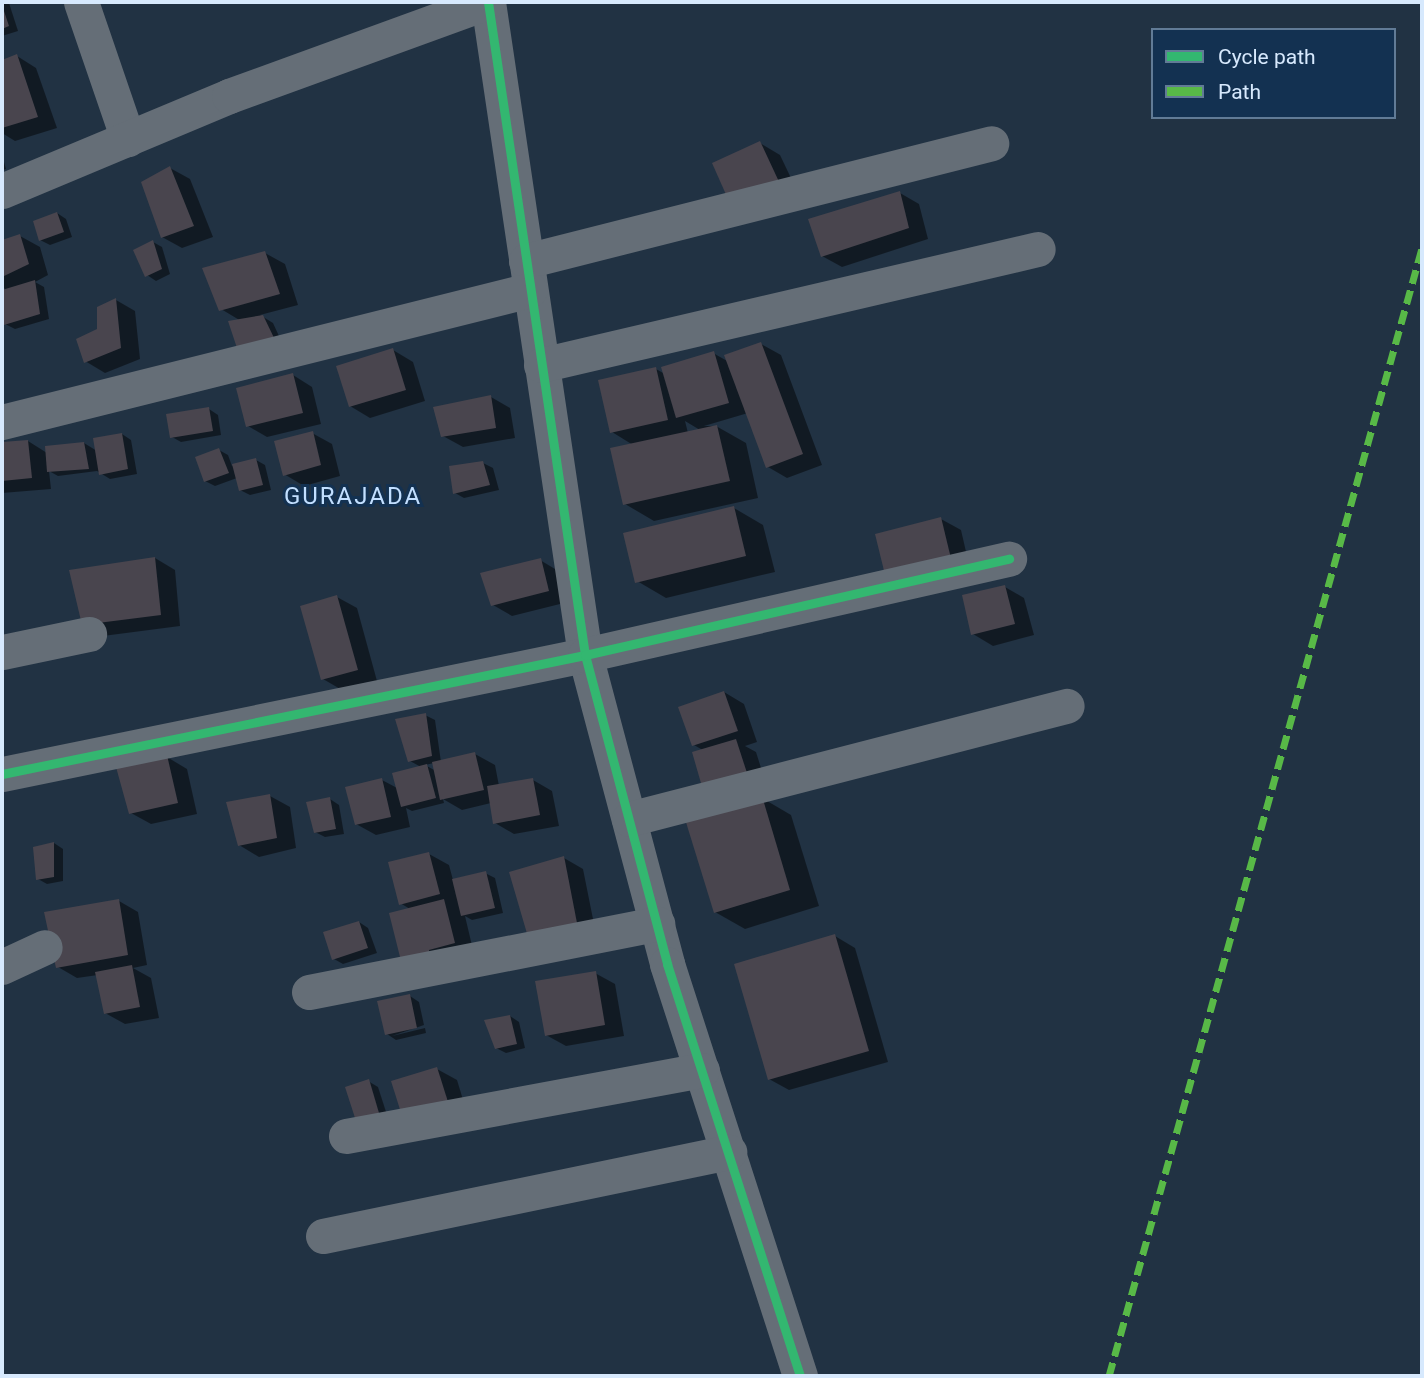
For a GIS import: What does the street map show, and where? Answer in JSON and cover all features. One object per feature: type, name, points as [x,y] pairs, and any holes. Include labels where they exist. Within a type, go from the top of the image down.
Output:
[{"type":"street","points":[[81,2],[128,139]]},
{"type":"street","points":[[2,191],[294,71],[488,2],[585,655],[657,924],[800,1376]]},
{"type":"street","points":[[2,422],[991,143]]},
{"type":"street","points":[[541,365],[1038,249]]},
{"type":"street","points":[[2,774],[585,655],[1009,559]]},
{"type":"street","points":[[2,652],[89,634]]},
{"type":"street","points":[[629,819],[1067,706]]},
{"type":"street","points":[[309,992],[657,924]]},
{"type":"street","points":[[2,967],[46,947]]},
{"type":"street","points":[[346,1136],[702,1070]]},
{"type":"street","points":[[323,1236],[729,1152]]},
{"type":"building","points":[[2,5],[9,26],[2,29]]},
{"type":"building","points":[[17,54],[38,117],[2,128],[2,60]]},
{"type":"building","points":[[760,141],[781,186],[732,208],[712,163]]},
{"type":"building","points":[[170,166],[194,226],[161,238],[141,182]]},
{"type":"building","points":[[900,191],[909,228],[821,257],[808,219]]},
{"type":"building","points":[[57,212],[64,232],[39,241],[33,221]]},
{"type":"building","points":[[20,234],[29,264],[2,277],[2,240]]},
{"type":"building","points":[[153,240],[162,269],[145,277],[133,250]]},
{"type":"building","points":[[265,251],[280,294],[219,311],[202,268]]},
{"type":"building","points":[[35,280],[40,314],[4,325],[2,290]]},
{"type":"building","points":[[116,298],[121,348],[84,363],[76,339],[97,329],[97,307]]},
{"type":"building","points":[[263,315],[276,342],[238,351],[228,321]]},
{"type":"building","points":[[761,342],[803,454],[766,468],[724,355]]},
{"type":"building","points":[[393,348],[406,390],[349,407],[336,366]]},
{"type":"building","points":[[714,351],[729,403],[676,418],[661,367]]},
{"type":"building","points":[[656,367],[668,420],[610,433],[598,380]]},
{"type":"building","points":[[293,373],[303,413],[246,427],[236,388]]},
{"type":"building","points":[[491,395],[496,428],[441,437],[433,407]]},
{"type":"building","points":[[209,407],[213,431],[170,438],[166,414]]},
{"type":"building","points":[[717,425],[730,481],[623,505],[610,448]]},
{"type":"building","points":[[313,431],[321,465],[283,476],[274,441]]},
{"type":"building","points":[[122,433],[128,469],[99,475],[93,438]]},
{"type":"building","points":[[28,440],[32,478],[2,481],[2,442]]},
{"type":"building","points":[[84,442],[89,469],[47,472],[45,446]]},
{"type":"building","points":[[219,448],[229,473],[204,482],[195,457]]},
{"type":"building","points":[[256,458],[263,485],[239,491],[232,464]]},
{"type":"building","points":[[483,461],[490,485],[453,494],[449,466]]},
{"type":"building","points":[[734,506],[746,556],[635,583],[623,533]]},
{"type":"building","points":[[941,517],[954,571],[888,587],[875,534]]},
{"type":"building","points":[[155,557],[161,615],[82,625],[69,570]]},
{"type":"building","points":[[541,558],[549,591],[491,606],[480,573]]},
{"type":"building","points":[[1005,585],[1015,624],[971,635],[962,595]]},
{"type":"building","points":[[337,595],[358,670],[321,680],[300,606]]},
{"type":"building","points":[[724,691],[738,731],[692,746],[678,707]]},
{"type":"building","points":[[426,713],[432,756],[408,762],[395,719]]},
{"type":"building","points":[[736,739],[748,776],[703,790],[692,752]]},
{"type":"building","points":[[475,752],[484,790],[440,800],[432,762]]},
{"type":"building","points":[[167,755],[178,803],[129,814],[116,767]]},
{"type":"building","points":[[427,764],[436,798],[401,807],[392,773]]},
{"type":"building","points":[[382,778],[391,817],[355,825],[345,787]]},
{"type":"building","points":[[533,778],[540,815],[493,824],[487,786]]},
{"type":"building","points":[[270,794],[277,838],[238,846],[226,802]]},
{"type":"building","points":[[762,796],[790,890],[714,913],[685,819]]},
{"type":"building","points":[[330,797],[336,829],[314,833],[306,802]]},
{"type":"building","points":[[54,842],[54,877],[36,880],[33,847]]},
{"type":"building","points":[[429,852],[440,894],[399,905],[388,862]]},
{"type":"building","points":[[564,856],[577,923],[528,937],[509,872]]},
{"type":"building","points":[[486,871],[495,908],[461,916],[452,879]]},
{"type":"building","points":[[119,899],[128,955],[56,968],[44,912]]},
{"type":"building","points":[[444,899],[455,943],[429,950],[431,958],[402,965],[389,913]]},
{"type":"building","points":[[359,921],[368,948],[332,960],[323,932]]},
{"type":"building","points":[[835,934],[869,1051],[768,1080],[734,964]]},
{"type":"building","points":[[132,965],[140,1007],[104,1014],[95,972]]},
{"type":"building","points":[[596,971],[605,1025],[545,1036],[535,981]]},
{"type":"building","points":[[410,994],[417,1028],[385,1035],[377,1001]]},
{"type":"building","points":[[510,1015],[517,1044],[495,1049],[484,1020]]},
{"type":"building","points":[[437,1067],[449,1105],[403,1119],[391,1081]]},
{"type":"building","points":[[369,1079],[379,1113],[356,1121],[345,1087]]},
{"type":"marked path","points":[[1109,1376],[1422,248]]},
{"type":"cycle path","points":[[488,2],[585,655],[667,964],[800,1376]]},
{"type":"cycle path","points":[[2,774],[585,655],[1009,559]]},
{"type":"district","name":"GURAJADA","points":[[353,497]]}]
